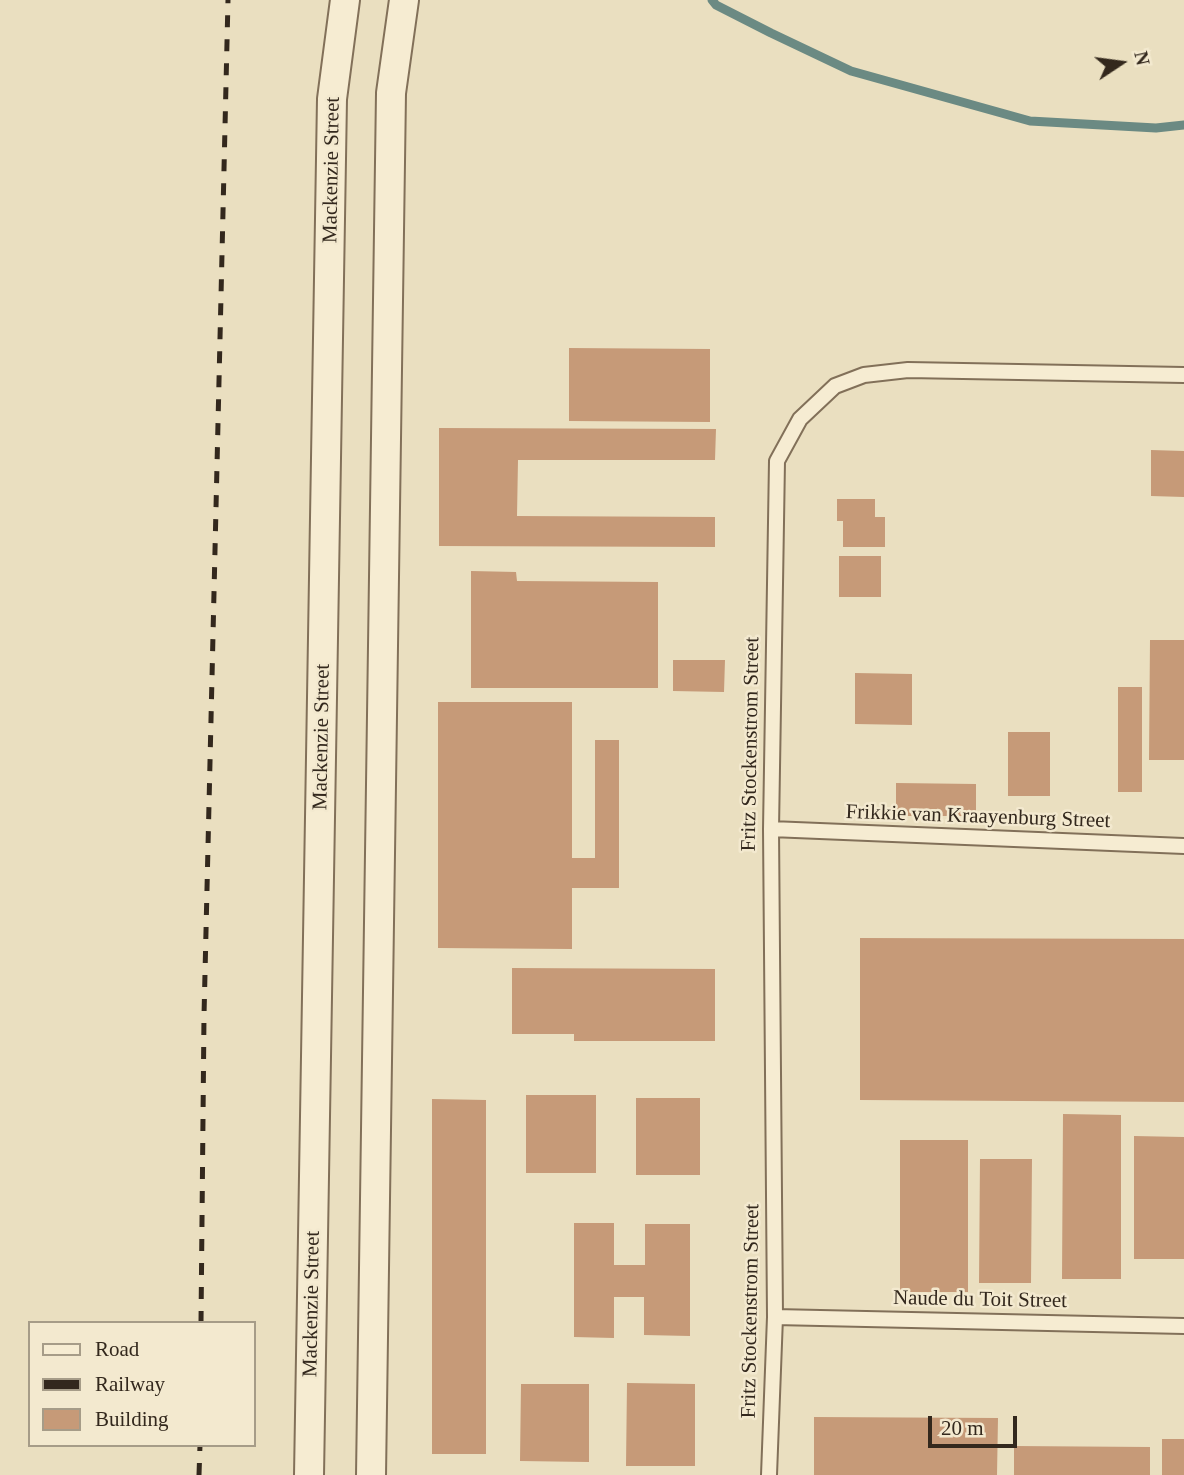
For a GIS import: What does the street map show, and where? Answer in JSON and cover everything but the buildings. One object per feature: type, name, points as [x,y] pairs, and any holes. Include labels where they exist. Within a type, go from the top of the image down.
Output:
[{"type":"street","name":"Mackenzie Street","points":[[309,1475],[332,99],[345,0]]},
{"type":"street","points":[[371,1475],[391,93],[404,0]]},
{"type":"lane","name":"Fritz Stockenstrom Street","points":[[769,1475],[775,1317],[771,829],[777,461],[800,419],[835,386],[864,375],[908,370],[1184,374]]},
{"type":"lane","name":"Frikkie van Kraayenburg Street","points":[[771,829],[1184,846]]},
{"type":"lane","name":"Naude du Toit Street","points":[[775,1317],[1184,1326]]},
{"type":"waterway","points":[[712,0],[716,5],[851,71],[1030,121],[1156,128],[1184,125]]},
{"type":"railway","points":[[201,1321],[204,1016],[228,0]]},
{"type":"railway","points":[[199,1475],[200,1447]]}]
